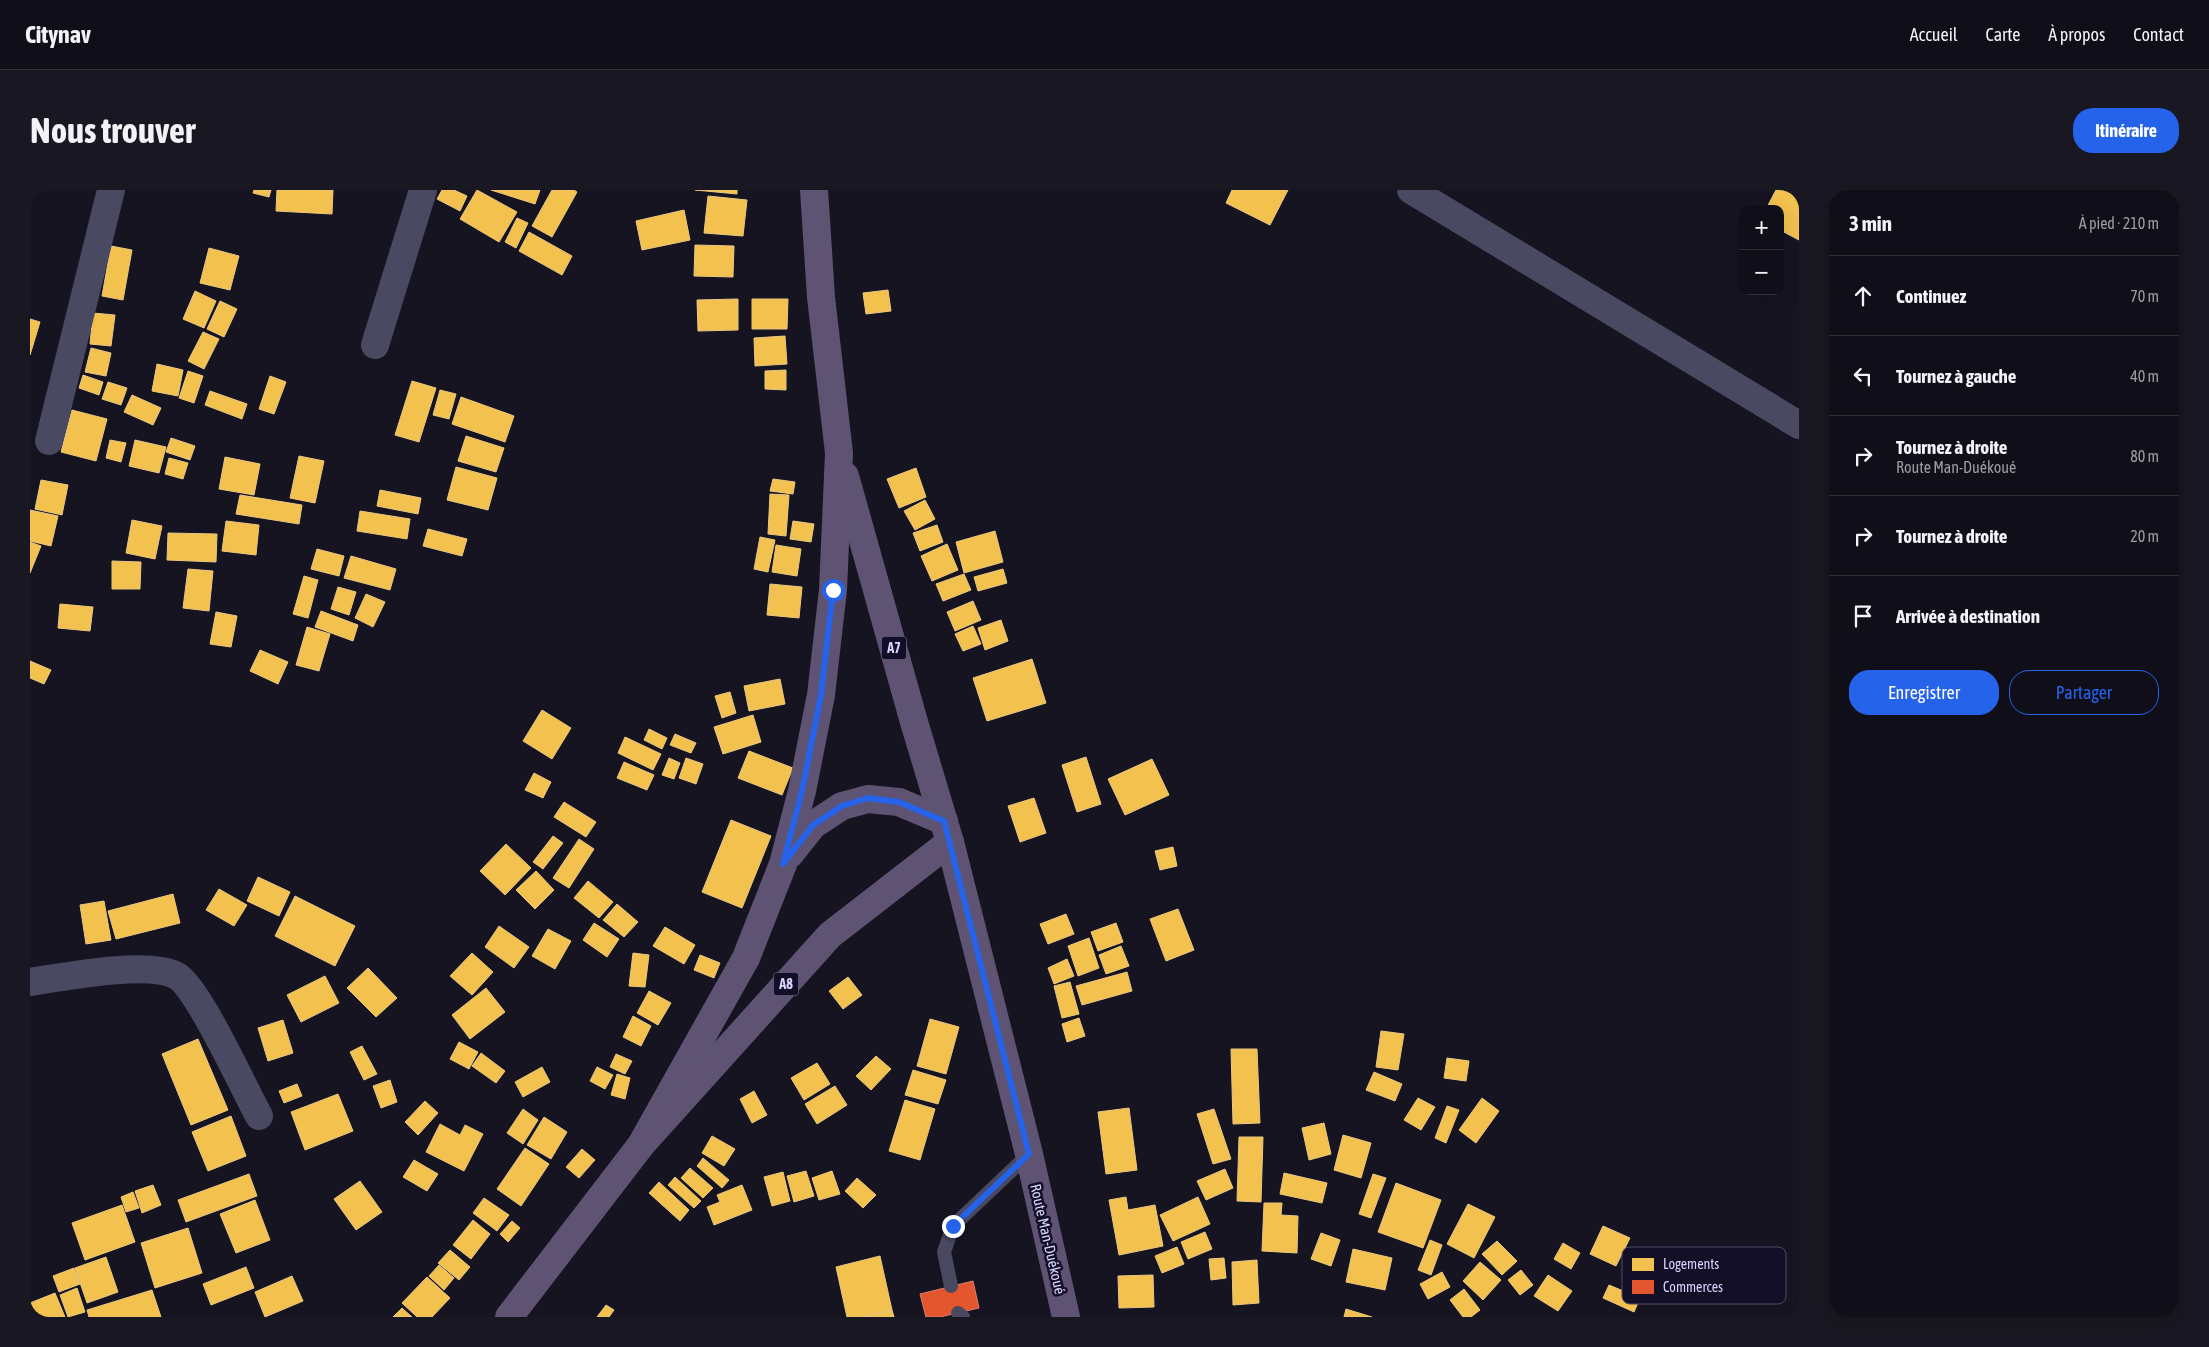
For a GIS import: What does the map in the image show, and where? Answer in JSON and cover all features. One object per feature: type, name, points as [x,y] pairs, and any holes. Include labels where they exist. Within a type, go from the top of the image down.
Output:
[{"type":"main road","name":"A7","points":[[814,190],[821,298],[839,453],[914,722],[947,831]]},
{"type":"main road","name":"A8","points":[[641,1145],[746,958],[783,864],[802,791],[821,695],[833,590],[839,453]]},
{"type":"main road","name":"A8","points":[[509,1317],[641,1145],[830,934],[947,831],[899,802],[868,798],[842,806],[813,825],[783,864]]},
{"type":"main road","name":"Route Man-Duékoué","points":[[947,831],[1029,1154],[1066,1317]]},
{"type":"street","points":[[49,441],[111,190]]},
{"type":"street","points":[[374,345],[423,190]]},
{"type":"street","points":[[1411,190],[1799,425]]},
{"type":"street","points":[[30,982],[115,970],[154,971],[176,976],[195,994],[259,1116]]},
{"type":"lane","points":[[950,1286],[944,1252],[953,1226],[1029,1154]]},
{"type":"building: Logements","points":[[254,190],[271,190],[269,197],[253,193]]},
{"type":"building: Logements","points":[[277,190],[333,190],[332,214],[276,211]]},
{"type":"building: Logements","points":[[442,190],[454,190],[467,196],[460,211],[437,199]]},
{"type":"building: Logements","points":[[477,190],[517,212],[499,242],[460,219]]},
{"type":"building: Logements","points":[[491,190],[540,190],[535,204]]},
{"type":"building: Logements","points":[[552,190],[574,190],[577,192],[552,237],[532,226]]},
{"type":"building: Logements","points":[[695,190],[737,190],[737,194]]},
{"type":"building: Logements","points":[[1232,190],[1288,190],[1270,225],[1226,203]]},
{"type":"building: Logements","points":[[1776,190],[1799,190],[1799,240],[1784,232],[1784,205],[1768,205]]},
{"type":"building: Logements","points":[[708,196],[747,200],[743,236],[704,233]]},
{"type":"building: Logements","points":[[684,210],[690,240],[642,250],[636,221]]},
{"type":"building: Logements","points":[[517,218],[528,223],[516,248],[505,242]]},
{"type":"building: Logements","points":[[529,232],[572,256],[562,275],[519,251]]},
{"type":"building: Logements","points":[[695,245],[734,246],[733,277],[694,276]]},
{"type":"building: Logements","points":[[111,246],[132,250],[123,300],[102,296]]},
{"type":"building: Logements","points":[[209,248],[239,256],[230,290],[200,283]]},
{"type":"building: Logements","points":[[888,290],[891,311],[866,314],[863,293]]},
{"type":"building: Logements","points":[[195,291],[216,301],[204,328],[183,319]]},
{"type":"building: Logements","points":[[738,299],[738,330],[698,331],[697,300]]},
{"type":"building: Logements","points":[[752,299],[788,299],[787,329],[752,329]]},
{"type":"building: Logements","points":[[220,301],[237,309],[224,337],[207,329]]},
{"type":"building: Logements","points":[[93,313],[115,315],[111,346],[90,344]]},
{"type":"building: Logements","points":[[30,319],[40,322],[30,355]]},
{"type":"building: Logements","points":[[203,332],[219,339],[204,369],[188,361]]},
{"type":"building: Logements","points":[[785,336],[787,364],[755,366],[754,338]]},
{"type":"building: Logements","points":[[91,348],[111,353],[106,376],[85,372]]},
{"type":"building: Logements","points":[[157,364],[183,370],[178,396],[152,391]]},
{"type":"building: Logements","points":[[786,370],[786,390],[765,389],[765,371]]},
{"type":"building: Logements","points":[[188,371],[203,376],[194,403],[179,398]]},
{"type":"building: Logements","points":[[83,375],[103,382],[99,395],[79,388]]},
{"type":"building: Logements","points":[[270,376],[286,382],[274,414],[259,409]]},
{"type":"building: Logements","points":[[412,381],[436,388],[419,442],[395,435]]},
{"type":"building: Logements","points":[[108,382],[127,388],[121,405],[102,399]]},
{"type":"building: Logements","points":[[440,390],[456,394],[449,419],[433,415]]},
{"type":"building: Logements","points":[[210,391],[247,404],[242,419],[205,405]]},
{"type":"building: Logements","points":[[132,395],[161,408],[153,425],[124,412]]},
{"type":"building: Logements","points":[[461,397],[514,416],[505,442],[452,424]]},
{"type":"building: Logements","points":[[72,410],[107,419],[96,461],[61,452]]},
{"type":"building: Logements","points":[[466,436],[504,448],[496,472],[458,461]]},
{"type":"building: Logements","points":[[171,438],[195,446],[190,460],[166,452]]},
{"type":"building: Logements","points":[[110,440],[126,443],[121,462],[106,458]]},
{"type":"building: Logements","points":[[135,440],[166,447],[159,473],[129,466]]},
{"type":"building: Logements","points":[[299,456],[324,461],[315,503],[290,498]]},
{"type":"building: Logements","points":[[225,457],[260,464],[254,495],[219,489]]},
{"type":"building: Logements","points":[[169,458],[188,463],[183,479],[165,474]]},
{"type":"building: Logements","points":[[456,467],[497,478],[488,510],[447,500]]},
{"type":"building: Logements","points":[[916,468],[926,497],[899,508],[887,479]]},
{"type":"building: Logements","points":[[773,479],[795,482],[793,494],[770,491]]},
{"type":"building: Logements","points":[[41,480],[68,485],[62,515],[35,509]]},
{"type":"building: Logements","points":[[380,490],[421,498],[418,514],[377,506]]},
{"type":"building: Logements","points":[[770,494],[789,495],[786,536],[768,534]]},
{"type":"building: Logements","points":[[240,495],[302,505],[299,524],[236,514]]},
{"type":"building: Logements","points":[[925,500],[935,519],[915,530],[904,511]]},
{"type":"building: Logements","points":[[30,510],[58,516],[51,546],[30,541]]},
{"type":"building: Logements","points":[[360,511],[410,519],[407,539],[357,531]]},
{"type":"building: Logements","points":[[132,520],[162,526],[155,559],[126,553]]},
{"type":"building: Logements","points":[[226,521],[259,525],[256,555],[222,551]]},
{"type":"building: Logements","points":[[793,521],[814,524],[811,542],[790,539]]},
{"type":"building: Logements","points":[[937,525],[943,542],[920,551],[913,533]]},
{"type":"building: Logements","points":[[428,529],[467,539],[462,556],[423,546]]},
{"type":"building: Logements","points":[[995,531],[1003,562],[964,573],[956,542]]},
{"type":"building: Logements","points":[[168,533],[217,534],[216,562],[167,560]]},
{"type":"building: Logements","points":[[760,537],[775,540],[768,572],[754,569]]},
{"type":"building: Logements","points":[[30,542],[41,546],[30,573]]},
{"type":"building: Logements","points":[[947,544],[958,570],[932,581],[921,556]]},
{"type":"building: Logements","points":[[776,545],[801,549],[797,576],[772,572]]},
{"type":"building: Logements","points":[[317,549],[344,556],[339,576],[311,569]]},
{"type":"building: Logements","points":[[351,556],[396,569],[390,590],[344,578]]},
{"type":"building: Logements","points":[[112,561],[141,562],[140,589],[112,589]]},
{"type":"building: Logements","points":[[188,569],[213,571],[209,611],[183,608]]},
{"type":"building: Logements","points":[[1003,569],[1007,583],[978,591],[974,577]]},
{"type":"building: Logements","points":[[964,574],[971,590],[943,601],[936,584]]},
{"type":"building: Logements","points":[[304,576],[318,580],[308,618],[293,614]]},
{"type":"building: Logements","points":[[770,584],[802,587],[799,618],[767,615]]},
{"type":"building: Logements","points":[[338,587],[356,592],[349,615],[331,609]]},
{"type":"building: Logements","points":[[366,594],[385,602],[373,627],[355,618]]},
{"type":"building: Logements","points":[[973,601],[981,620],[955,631],[947,612]]},
{"type":"building: Logements","points":[[60,604],[93,607],[90,631],[58,628]]},
{"type":"building: Logements","points":[[321,611],[358,625],[353,641],[315,627]]},
{"type":"building: Logements","points":[[216,612],[237,616],[231,647],[210,644]]},
{"type":"building: Logements","points":[[1001,620],[1008,641],[985,650],[978,628]]},
{"type":"building: Logements","points":[[973,626],[981,644],[963,651],[955,634]]},
{"type":"building: Logements","points":[[307,627],[330,634],[319,671],[296,665]]},
{"type":"building: Logements","points":[[260,650],[288,662],[278,684],[250,671]]},
{"type":"building: Logements","points":[[1032,659],[1046,703],[987,721],[973,678]]},
{"type":"building: Logements","points":[[30,661],[51,670],[44,684],[30,678]]},
{"type":"building: Logements","points":[[780,679],[785,704],[749,711],[744,686]]},
{"type":"building: Logements","points":[[730,692],[736,713],[722,718],[715,696]]},
{"type":"building: Logements","points":[[542,710],[571,728],[552,759],[523,741]]},
{"type":"building: Logements","points":[[753,715],[761,742],[723,754],[714,727]]},
{"type":"building: Logements","points":[[649,729],[667,738],[662,749],[644,740]]},
{"type":"building: Logements","points":[[675,734],[696,743],[691,753],[670,745]]},
{"type":"building: Logements","points":[[625,737],[661,754],[653,770],[618,753]]},
{"type":"building: Logements","points":[[749,751],[793,768],[782,795],[738,778]]},
{"type":"building: Logements","points":[[1086,757],[1101,804],[1077,812],[1062,765]]},
{"type":"building: Logements","points":[[669,758],[680,763],[674,779],[662,775]]},
{"type":"building: Logements","points":[[686,758],[703,764],[696,784],[679,778]]},
{"type":"building: Logements","points":[[1152,759],[1169,795],[1125,815],[1108,779]]},
{"type":"building: Logements","points":[[624,762],[654,775],[647,790],[617,778]]},
{"type":"building: Logements","points":[[534,773],[551,782],[543,798],[525,790]]},
{"type":"building: Logements","points":[[1034,798],[1046,833],[1020,842],[1008,806]]},
{"type":"building: Logements","points":[[564,802],[596,822],[586,837],[554,817]]},
{"type":"building: Logements","points":[[731,820],[771,836],[742,908],[702,892]]},
{"type":"building: Logements","points":[[553,836],[563,843],[543,869],[533,862]]},
{"type":"building: Logements","points":[[579,839],[594,849],[569,888],[553,878]]},
{"type":"building: Logements","points":[[506,844],[531,868],[505,895],[480,871]]},
{"type":"building: Logements","points":[[1173,847],[1177,866],[1160,870],[1155,851]]},
{"type":"building: Logements","points":[[536,871],[554,890],[535,909],[516,890]]},
{"type":"building: Logements","points":[[258,877],[290,892],[279,916],[247,901]]},
{"type":"building: Logements","points":[[588,881],[613,902],[599,918],[574,898]]},
{"type":"building: Logements","points":[[219,889],[247,905],[234,926],[206,910]]},
{"type":"building: Logements","points":[[173,894],[180,923],[116,939],[108,911]]},
{"type":"building: Logements","points":[[295,896],[355,926],[335,966],[275,936]]},
{"type":"building: Logements","points":[[104,901],[111,940],[86,944],[80,905]]},
{"type":"building: Logements","points":[[617,904],[638,922],[624,937],[603,920]]},
{"type":"building: Logements","points":[[1178,909],[1194,950],[1166,961],[1150,919]]},
{"type":"building: Logements","points":[[1066,914],[1074,934],[1048,944],[1040,924]]},
{"type":"building: Logements","points":[[594,923],[619,939],[607,957],[583,940]]},
{"type":"building: Logements","points":[[1116,923],[1123,942],[1098,951],[1091,932]]},
{"type":"building: Logements","points":[[499,926],[529,947],[514,968],[485,947]]},
{"type":"building: Logements","points":[[665,927],[695,945],[684,964],[653,946]]},
{"type":"building: Logements","points":[[548,929],[571,941],[555,969],[532,956]]},
{"type":"building: Logements","points":[[1089,938],[1099,968],[1078,976],[1068,946]]},
{"type":"building: Logements","points":[[1121,946],[1129,966],[1106,974],[1099,955]]},
{"type":"building: Logements","points":[[472,953],[493,972],[472,995],[450,976]]},
{"type":"building: Logements","points":[[633,953],[649,955],[645,987],[629,986]]},
{"type":"building: Logements","points":[[700,955],[720,963],[714,978],[694,970]]},
{"type":"building: Logements","points":[[1067,959],[1074,976],[1054,984],[1048,968]]},
{"type":"building: Logements","points":[[368,968],[397,998],[376,1017],[347,988]]},
{"type":"building: Logements","points":[[1127,972],[1132,991],[1082,1005],[1076,986]]},
{"type":"building: Logements","points":[[325,976],[339,1003],[301,1022],[287,995]]},
{"type":"building: Logements","points":[[848,977],[862,995],[843,1009],[829,991]]},
{"type":"building: Logements","points":[[1070,982],[1079,1014],[1062,1018],[1054,986]]},
{"type":"building: Logements","points":[[486,988],[505,1012],[470,1039],[452,1015]]},
{"type":"building: Logements","points":[[649,991],[671,1003],[658,1025],[637,1013]]},
{"type":"building: Logements","points":[[633,1016],[651,1026],[641,1046],[623,1037]]},
{"type":"building: Logements","points":[[1079,1018],[1085,1036],[1067,1042],[1062,1024]]},
{"type":"building: Logements","points":[[930,1019],[959,1027],[946,1074],[917,1066]]},
{"type":"building: Logements","points":[[283,1020],[293,1053],[268,1061],[258,1028]]},
{"type":"building: Logements","points":[[1381,1031],[1404,1034],[1398,1070],[1376,1067]]},
{"type":"building: Logements","points":[[198,1039],[228,1110],[191,1125],[162,1054]]},
{"type":"building: Logements","points":[[459,1042],[478,1052],[469,1069],[450,1059]]},
{"type":"building: Logements","points":[[362,1046],[377,1074],[364,1080],[350,1052]]},
{"type":"building: Logements","points":[[1231,1049],[1257,1049],[1260,1123],[1233,1124]]},
{"type":"building: Logements","points":[[481,1053],[505,1071],[496,1083],[472,1066]]},
{"type":"building: Logements","points":[[616,1054],[632,1061],[625,1074],[610,1067]]},
{"type":"building: Logements","points":[[876,1056],[891,1069],[871,1090],[856,1076]]},
{"type":"building: Logements","points":[[1447,1058],[1469,1061],[1466,1081],[1444,1078]]},
{"type":"building: Logements","points":[[817,1063],[830,1084],[804,1100],[791,1078]]},
{"type":"building: Logements","points":[[542,1067],[550,1082],[523,1097],[515,1082]]},
{"type":"building: Logements","points":[[597,1067],[613,1075],[605,1089],[590,1081]]},
{"type":"building: Logements","points":[[913,1070],[946,1080],[938,1104],[905,1095]]},
{"type":"building: Logements","points":[[1374,1072],[1402,1084],[1395,1101],[1366,1090]]},
{"type":"building: Logements","points":[[617,1074],[630,1078],[625,1099],[611,1095]]},
{"type":"building: Logements","points":[[390,1080],[397,1102],[381,1108],[373,1086]]},
{"type":"building: Logements","points":[[297,1084],[302,1096],[284,1103],[279,1091]]},
{"type":"building: Logements","points":[[835,1086],[847,1105],[817,1124],[805,1104]]},
{"type":"building: Logements","points":[[754,1091],[767,1115],[752,1123],[740,1099]]},
{"type":"building: Logements","points":[[338,1094],[353,1131],[305,1150],[291,1112]]},
{"type":"building: Logements","points":[[1418,1098],[1435,1107],[1421,1130],[1404,1120]]},
{"type":"building: Logements","points":[[1482,1098],[1499,1111],[1476,1143],[1459,1130]]},
{"type":"building: Logements","points":[[905,1100],[935,1109],[920,1160],[889,1151]]},
{"type":"building: Logements","points":[[425,1101],[438,1113],[418,1135],[405,1122]]},
{"type":"building: Logements","points":[[1447,1106],[1459,1110],[1446,1143],[1435,1138]]},
{"type":"building: Logements","points":[[1129,1108],[1137,1170],[1106,1174],[1098,1112]]},
{"type":"building: Logements","points":[[523,1109],[538,1120],[523,1144],[507,1133]]},
{"type":"building: Logements","points":[[1214,1109],[1231,1159],[1213,1164],[1197,1114]]},
{"type":"building: Logements","points":[[231,1116],[246,1156],[208,1171],[192,1132]]},
{"type":"building: Logements","points":[[544,1117],[567,1132],[551,1159],[527,1145]]},
{"type":"building: Logements","points":[[1324,1123],[1331,1154],[1309,1160],[1302,1128]]},
{"type":"building: Logements","points":[[440,1124],[460,1135],[465,1125],[483,1134],[464,1171],[426,1152]]},
{"type":"building: Logements","points":[[1343,1135],[1371,1143],[1361,1178],[1334,1170]]},
{"type":"building: Logements","points":[[712,1136],[735,1149],[724,1166],[702,1153]]},
{"type":"building: Logements","points":[[1239,1137],[1263,1137],[1261,1202],[1237,1201]]},
{"type":"building: Logements","points":[[525,1148],[549,1164],[521,1206],[497,1189]]},
{"type":"building: Logements","points":[[582,1149],[595,1160],[579,1178],[566,1167]]},
{"type":"building: Logements","points":[[703,1158],[729,1180],[722,1188],[697,1166]]},
{"type":"building: Logements","points":[[414,1160],[438,1174],[427,1191],[403,1177]]},
{"type":"building: Logements","points":[[690,1168],[713,1188],[703,1198],[681,1178]]},
{"type":"building: Logements","points":[[1225,1169],[1233,1188],[1206,1200],[1197,1181]]},
{"type":"building: Logements","points":[[806,1171],[814,1196],[794,1202],[787,1176]]},
{"type":"building: Logements","points":[[832,1171],[840,1194],[819,1200],[812,1178]]},
{"type":"building: Logements","points":[[783,1172],[790,1201],[772,1206],[764,1177]]},
{"type":"building: Logements","points":[[1284,1173],[1327,1183],[1322,1203],[1280,1194]]},
{"type":"building: Logements","points":[[249,1174],[257,1196],[186,1222],[178,1200]]},
{"type":"building: Logements","points":[[1373,1174],[1386,1178],[1371,1218],[1359,1214]]},
{"type":"building: Logements","points":[[675,1177],[701,1201],[694,1208],[668,1185]]},
{"type":"building: Logements","points":[[857,1178],[876,1195],[863,1208],[845,1191]]},
{"type":"building: Logements","points":[[360,1181],[382,1212],[356,1230],[334,1199]]},
{"type":"building: Logements","points":[[659,1182],[689,1210],[680,1221],[649,1193]]},
{"type":"building: Logements","points":[[1396,1183],[1441,1200],[1423,1248],[1378,1232]]},
{"type":"building: Logements","points":[[153,1185],[161,1205],[142,1213],[135,1191]]},
{"type":"building: Logements","points":[[742,1185],[752,1210],[714,1225],[707,1207],[720,1202],[717,1195]]},
{"type":"building: Logements","points":[[133,1192],[139,1208],[126,1212],[121,1197]]},
{"type":"building: Logements","points":[[1126,1197],[1128,1210],[1155,1205],[1163,1246],[1119,1255],[1109,1200]]},
{"type":"building: Logements","points":[[1198,1197],[1210,1224],[1173,1241],[1160,1215]]},
{"type":"building: Logements","points":[[484,1198],[509,1215],[497,1231],[473,1213]]},
{"type":"building: Logements","points":[[255,1200],[270,1240],[236,1253],[220,1214]]},
{"type":"building: Logements","points":[[1264,1203],[1282,1203],[1281,1215],[1298,1216],[1297,1253],[1262,1251]]},
{"type":"building: Logements","points":[[1468,1204],[1495,1217],[1474,1258],[1447,1244]]},
{"type":"building: Logements","points":[[122,1205],[135,1242],[85,1260],[72,1223]]},
{"type":"building: Logements","points":[[473,1220],[490,1234],[471,1259],[453,1245]]},
{"type":"building: Logements","points":[[512,1221],[520,1228],[508,1242],[500,1234]]},
{"type":"building: Logements","points":[[1603,1226],[1630,1238],[1626,1247],[1622,1247],[1622,1254],[1616,1266],[1590,1254]]},
{"type":"building: Logements","points":[[188,1228],[202,1273],[155,1288],[141,1243]]},
{"type":"building: Logements","points":[[1205,1232],[1212,1249],[1188,1259],[1181,1242]]},
{"type":"building: Logements","points":[[1321,1233],[1340,1240],[1331,1266],[1311,1259]]},
{"type":"building: Logements","points":[[1430,1240],[1442,1245],[1431,1275],[1418,1270]]},
{"type":"building: Logements","points":[[1497,1241],[1517,1261],[1502,1275],[1482,1254]]},
{"type":"building: Logements","points":[[1563,1243],[1580,1253],[1571,1269],[1554,1259]]},
{"type":"building: Logements","points":[[1177,1247],[1184,1264],[1162,1273],[1155,1256]]},
{"type":"building: Logements","points":[[1353,1249],[1392,1258],[1385,1290],[1346,1282]]},
{"type":"building: Logements","points":[[450,1250],[470,1267],[459,1280],[438,1263]]},
{"type":"building: Logements","points":[[880,1256],[892,1310],[864,1317],[847,1317],[836,1267]]},
{"type":"building: Logements","points":[[106,1257],[118,1292],[87,1303],[75,1268]]},
{"type":"building: Logements","points":[[1224,1258],[1226,1278],[1211,1280],[1209,1259]]},
{"type":"building: Logements","points":[[1257,1260],[1259,1303],[1233,1305],[1232,1262]]},
{"type":"building: Logements","points":[[1480,1262],[1501,1280],[1483,1300],[1463,1281]]},
{"type":"building: Logements","points":[[439,1265],[454,1278],[444,1290],[429,1276]]},
{"type":"building: Logements","points":[[246,1267],[254,1288],[211,1305],[203,1284]]},
{"type":"building: Logements","points":[[74,1268],[80,1284],[59,1292],[53,1276]]},
{"type":"building: Logements","points":[[1521,1270],[1533,1285],[1520,1295],[1508,1280]]},
{"type":"building: Logements","points":[[1442,1272],[1450,1287],[1428,1299],[1420,1284]]},
{"type":"building: Logements","points":[[1153,1275],[1154,1307],[1119,1308],[1118,1276]]},
{"type":"building: Logements","points":[[1548,1275],[1572,1291],[1558,1311],[1534,1296]]},
{"type":"building: Logements","points":[[292,1276],[303,1301],[265,1317],[255,1292]]},
{"type":"building: Logements","points":[[427,1277],[450,1298],[432,1317],[417,1317],[402,1303]]},
{"type":"building: Logements","points":[[1609,1285],[1622,1290],[1622,1304],[1637,1304],[1634,1312],[1603,1298]]},
{"type":"building: Logements","points":[[77,1288],[85,1312],[68,1317],[60,1295]]},
{"type":"building: Logements","points":[[1464,1289],[1480,1310],[1471,1317],[1463,1317],[1450,1300]]},
{"type":"building: Logements","points":[[152,1290],[161,1317],[89,1317],[87,1310]]},
{"type":"building: Logements","points":[[55,1293],[65,1317],[30,1317],[30,1303]]},
{"type":"building: Logements","points":[[606,1305],[614,1310],[609,1317],[597,1317]]},
{"type":"building: Logements","points":[[402,1308],[412,1317],[393,1317]]},
{"type":"building: Logements","points":[[1346,1309],[1372,1317],[1344,1317]]},
{"type":"building: Logements","points":[[892,1310],[894,1317],[864,1317]]},
{"type":"building: Commerces","points":[[973,1281],[979,1308],[940,1317],[926,1317],[920,1294]]},
{"type":"route","points":[[833,590],[821,695],[802,791],[783,864],[813,825],[842,806],[868,798],[899,802],[944,821],[1029,1154],[953,1226]]}]
